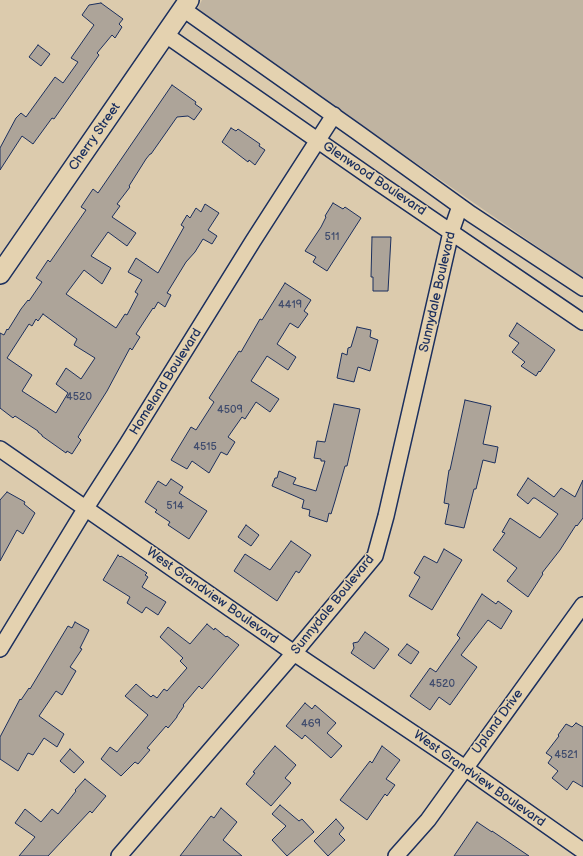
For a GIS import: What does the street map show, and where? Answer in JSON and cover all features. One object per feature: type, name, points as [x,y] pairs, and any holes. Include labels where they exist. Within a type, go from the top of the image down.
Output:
[{"type":"street","name":"Cherry Street","points":[[0,274],[186,4]]},
{"type":"street","name":"Glenwood Boulevard","points":[[186,4],[334,115],[460,206],[583,288]]},
{"type":"street","name":"Glenwood Boulevard","points":[[166,35],[583,322]]},
{"type":"street","name":"Homeland Boulevard","points":[[0,649],[86,508],[253,241],[334,115]]},
{"type":"street","name":"Sunnydale Boulevard","points":[[119,856],[375,556],[390,501],[451,232],[460,206]]},
{"type":"street","name":"West Grandview Boulevard","points":[[0,449],[465,768],[583,852]]},
{"type":"street","name":"Upland Drive","points":[[396,856],[428,820],[583,606]]},
{"type":"shaded area","points":[[202,0],[583,0],[583,278],[204,17],[197,10]]},
{"type":"building","points":[[101,3],[123,19],[119,24],[122,27],[115,38],[112,35],[97,53],[99,55],[54,119],[52,118],[33,144],[22,136],[0,170],[0,148],[16,118],[21,113],[26,117],[55,77],[63,83],[78,62],[71,58],[94,25],[82,15],[89,5]]},
{"type":"building","points":[[38,45],[50,54],[41,66],[29,57]]},
{"type":"building","points":[[172,85],[196,102],[195,104],[202,109],[194,120],[188,116],[177,117],[146,159],[129,186],[130,187],[117,204],[120,206],[112,217],[136,233],[127,246],[108,232],[91,256],[111,268],[102,284],[84,270],[66,294],[116,328],[125,314],[127,315],[138,294],[135,292],[142,280],[128,272],[136,258],[158,273],[184,227],[181,225],[187,215],[190,218],[196,208],[201,212],[205,204],[219,213],[208,230],[217,236],[212,244],[203,239],[195,252],[186,262],[167,293],[171,295],[165,307],[158,302],[154,309],[153,308],[136,334],[140,337],[132,350],[130,348],[107,391],[78,437],[81,440],[72,454],[67,451],[66,453],[42,436],[38,431],[15,416],[13,418],[0,408],[0,333],[4,335],[21,309],[28,300],[29,301],[42,282],[36,278],[48,260],[50,262],[86,210],[81,207],[93,189],[98,193]],"holes":[[[43,314],[77,339],[74,345],[95,358],[81,379],[66,368],[56,384],[68,393],[56,413],[22,391],[32,375],[7,358],[29,324],[32,326],[36,319],[38,321]]]},
{"type":"building","points":[[231,128],[236,131],[238,129],[260,144],[259,146],[265,150],[255,165],[249,160],[248,162],[222,142]]},
{"type":"building","points":[[333,203],[343,209],[345,207],[361,218],[327,271],[313,262],[316,257],[305,251],[321,227],[326,217],[325,216]]},
{"type":"building","points":[[372,237],[391,237],[388,291],[373,291],[373,277],[371,277]]},
{"type":"building","points":[[285,283],[311,300],[304,311],[308,314],[298,328],[290,323],[277,344],[296,357],[288,370],[267,356],[251,381],[279,399],[270,412],[256,402],[245,419],[242,417],[228,437],[235,442],[227,455],[221,452],[209,473],[192,461],[187,469],[171,460],[191,427],[196,430],[214,402],[209,398],[239,351],[241,352],[260,319],[262,320]]},
{"type":"building","points":[[517,323],[555,350],[536,376],[521,366],[525,362],[512,352],[519,343],[509,336]]},
{"type":"building","points":[[357,327],[371,330],[370,337],[378,340],[370,371],[358,367],[354,382],[337,378],[342,353],[347,355],[348,348],[351,347]]},
{"type":"building","points":[[465,400],[491,406],[483,444],[498,447],[495,463],[483,460],[464,528],[445,524],[449,504],[444,503],[449,470]]},
{"type":"building","points":[[334,404],[360,409],[347,466],[345,466],[331,514],[329,513],[327,522],[309,516],[310,510],[302,508],[304,500],[272,486],[279,471],[296,478],[293,484],[316,491],[325,461],[314,458],[317,441],[325,442]]},
{"type":"building","points":[[528,478],[554,497],[561,488],[575,497],[583,480],[583,518],[577,526],[576,525],[560,550],[542,573],[543,574],[528,597],[507,581],[517,568],[493,550],[505,533],[502,532],[510,518],[540,538],[558,514],[535,498],[533,498],[528,504],[517,495]]},
{"type":"building","points":[[171,479],[183,487],[179,493],[207,511],[189,539],[168,525],[170,522],[155,512],[157,510],[145,502],[158,481],[166,486]]},
{"type":"building","points":[[7,492],[25,502],[24,504],[35,513],[23,534],[17,530],[0,561],[0,500]]},
{"type":"building","points":[[246,525],[259,535],[251,546],[238,537]]},
{"type":"building","points":[[291,541],[311,555],[299,573],[296,571],[277,601],[234,571],[245,554],[270,570]]},
{"type":"building","points":[[444,549],[462,560],[432,610],[409,596],[420,577],[414,573],[424,556],[437,563]]},
{"type":"building","points":[[118,555],[147,573],[145,575],[148,577],[142,587],[166,602],[158,615],[146,607],[142,613],[127,603],[130,597],[103,580]]},
{"type":"building","points":[[482,594],[496,604],[498,601],[512,611],[501,629],[488,620],[461,655],[477,667],[450,705],[439,697],[430,710],[410,696],[430,668],[436,672],[460,638],[457,635]]},
{"type":"building","points":[[75,622],[89,630],[80,648],[82,649],[70,667],[76,671],[62,695],[56,691],[39,716],[64,734],[57,747],[44,738],[33,755],[28,753],[18,771],[0,759],[0,737],[20,699],[21,700],[29,688],[30,689],[68,626],[72,628]]},
{"type":"building","points":[[207,624],[239,645],[202,689],[199,686],[183,705],[184,706],[177,717],[168,728],[166,726],[147,748],[150,750],[138,764],[135,762],[121,776],[101,759],[110,747],[117,752],[148,715],[125,696],[136,684],[151,697],[153,695],[157,698],[164,689],[167,691],[187,668],[180,661],[183,658],[160,637],[168,627],[190,644]]},
{"type":"building","points":[[365,632],[389,649],[374,669],[351,653],[354,648],[353,643],[358,642]]},
{"type":"building","points":[[407,644],[419,652],[411,664],[398,655]]},
{"type":"building","points":[[305,703],[312,709],[315,705],[336,723],[327,733],[342,746],[331,758],[305,735],[302,739],[286,726]]},
{"type":"building","points":[[576,723],[583,727],[583,787],[573,781],[567,790],[552,778],[558,771],[548,763],[552,757],[546,753],[566,724],[572,727]]},
{"type":"building","points":[[275,746],[296,765],[285,778],[291,783],[271,806],[246,784],[255,773],[253,772]]},
{"type":"building","points":[[382,746],[400,760],[386,779],[395,785],[387,796],[385,794],[367,820],[340,800],[370,761],[372,763]]},
{"type":"building","points":[[70,749],[84,762],[74,773],[60,761]]},
{"type":"building","points":[[85,779],[106,796],[92,813],[90,811],[48,856],[19,856],[35,837],[15,823],[25,809],[41,822],[52,809],[58,814]]},
{"type":"building","points":[[280,805],[299,821],[302,819],[314,832],[287,856],[272,840],[286,826],[272,814]]},
{"type":"building","points":[[221,808],[237,822],[223,840],[242,856],[180,856],[211,816],[214,818]]},
{"type":"building","points":[[336,819],[344,828],[339,834],[345,840],[328,856],[314,841]]},
{"type":"building","points":[[477,822],[492,831],[529,856],[454,856]]}]
